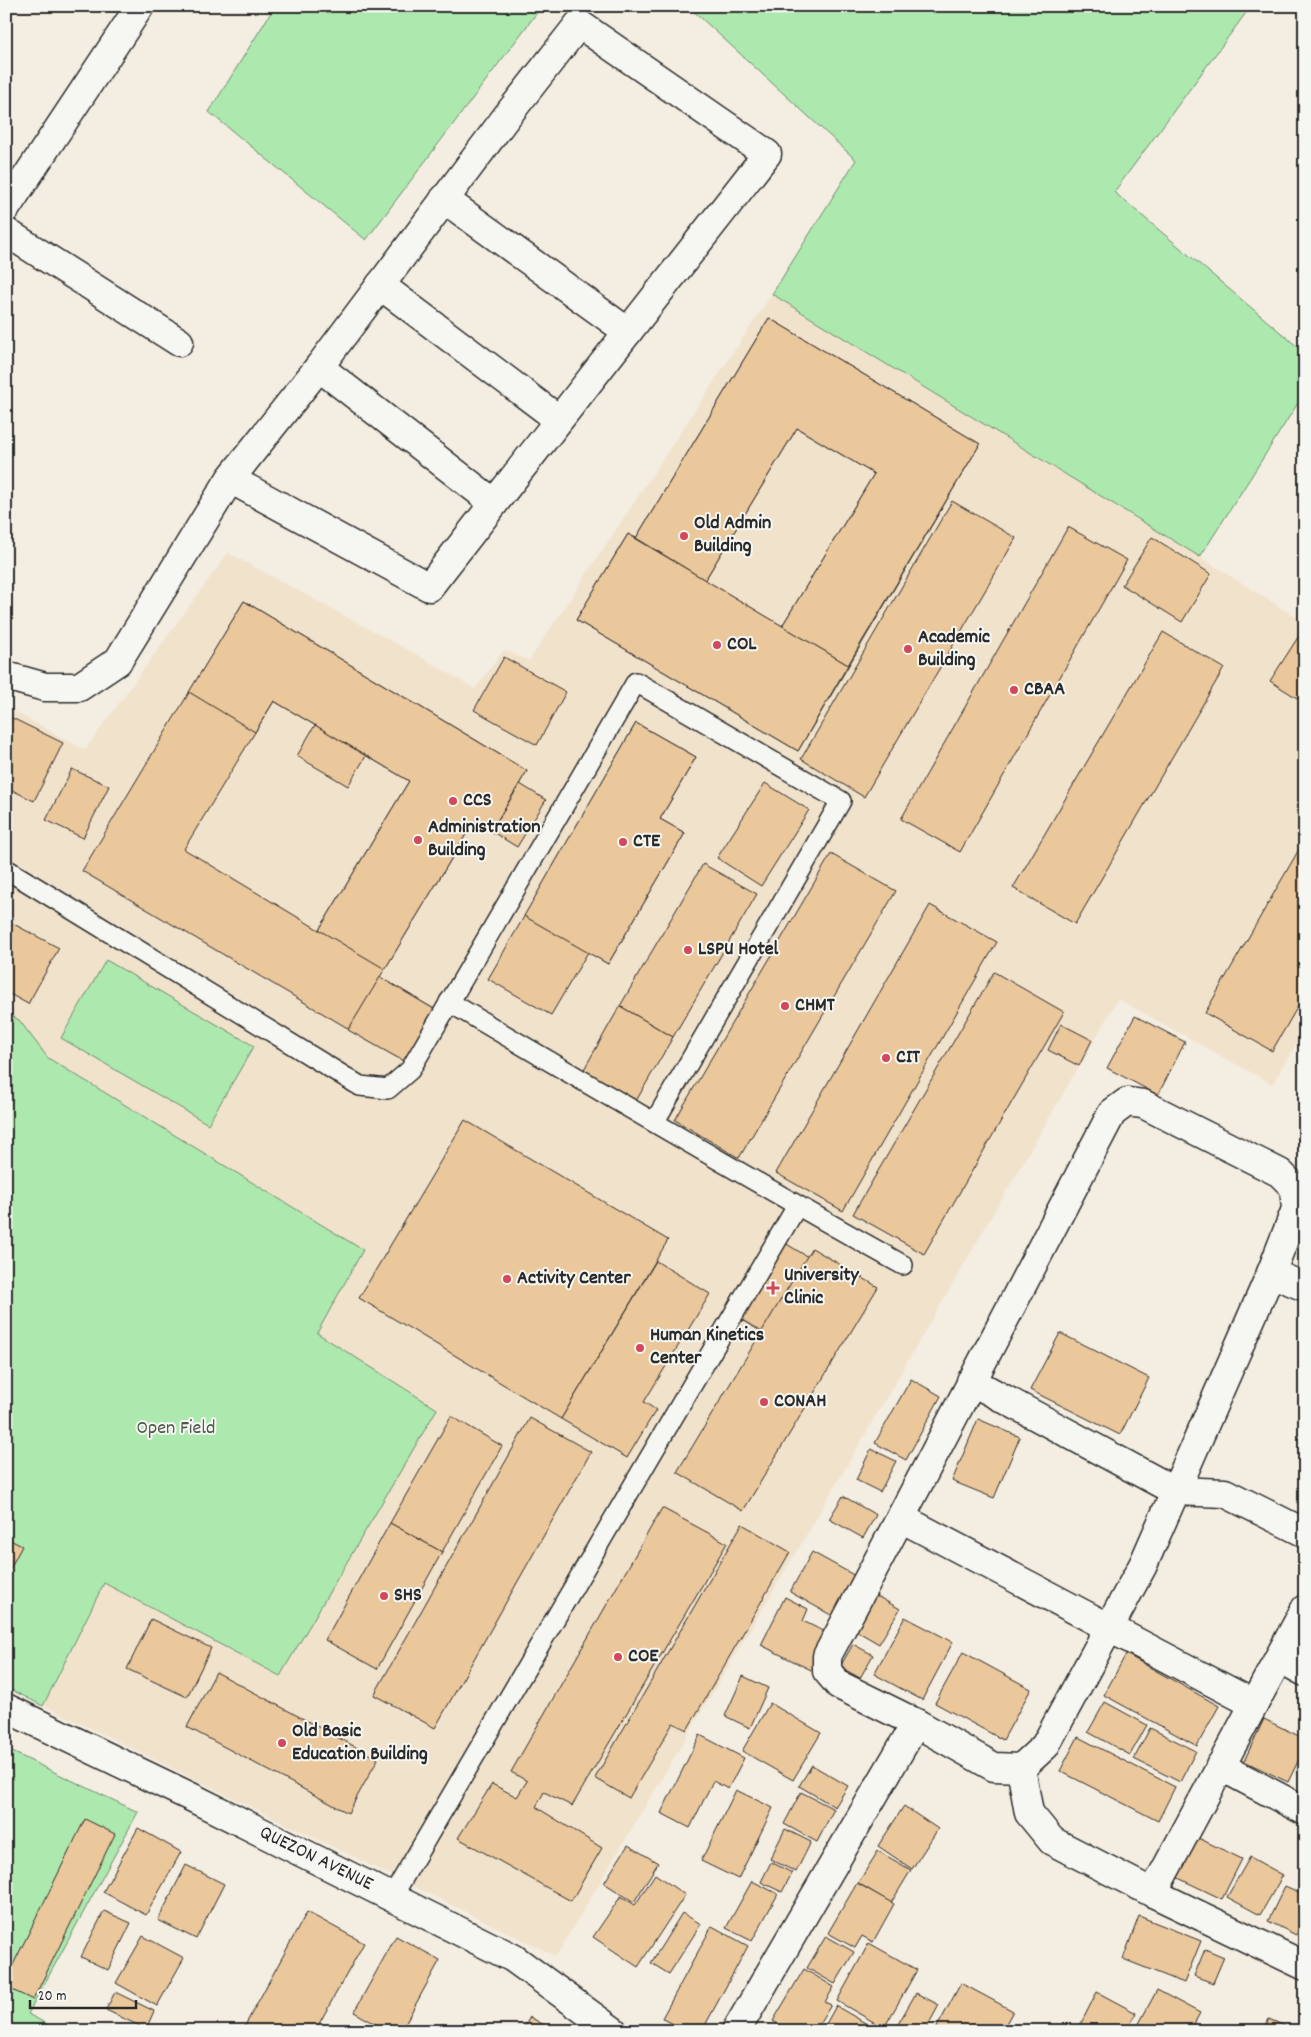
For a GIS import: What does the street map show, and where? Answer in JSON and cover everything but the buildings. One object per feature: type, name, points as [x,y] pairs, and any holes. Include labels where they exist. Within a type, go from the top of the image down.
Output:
[{"type":"street","points":[[6,208],[140,6]]},
{"type":"street","points":[[6,676],[45,687],[79,687],[118,661],[230,479],[319,368],[444,199],[579,24],[767,154],[558,419],[429,587],[230,479]]},
{"type":"street","points":[[444,199],[628,332]]},
{"type":"street","points":[[6,232],[179,342]]},
{"type":"street","points":[[380,285],[558,419]]},
{"type":"street","points":[[319,368],[494,503]]},
{"type":"street","points":[[1127,1102],[1143,1104],[1272,1168],[1294,1187],[1296,1209],[1271,1273],[1143,1565],[1045,1746],[1021,1768],[994,1767],[916,1722],[839,1685],[827,1671],[827,1656],[902,1518],[971,1381],[1112,1113],[1127,1102]]},
{"type":"street","points":[[1271,1273],[1305,1288]]},
{"type":"street","points":[[971,1381],[1175,1491],[1225,1493],[1305,1533]]},
{"type":"street","points":[[902,1518],[1254,1704]]},
{"type":"street","points":[[1153,1893],[1305,1609]]},
{"type":"street","points":[[1279,1658],[1305,1672]]},
{"type":"street","name":"QUEZON AVENUE","points":[[6,1708],[513,1958],[613,2031]]},
{"type":"street","points":[[736,2031],[916,1722]]},
{"type":"street","points":[[1220,1766],[1305,1811]]},
{"type":"street","points":[[1021,1768],[1029,1814],[1052,1841],[1153,1893],[1305,1966]]},
{"type":"lane","points":[[6,869],[360,1086],[388,1089],[410,1070],[636,682],[841,801],[654,1121]]},
{"type":"lane","points":[[449,1002],[797,1206],[903,1265]]},
{"type":"lane","points":[[392,1897],[797,1206]]},
{"type":"shaded area","points":[[772,294],[1305,623],[1305,1029],[1272,1084],[1118,999],[803,1541],[556,1956],[6,1687],[6,707],[85,750],[228,553],[419,656],[475,689],[504,650],[529,661]]},
{"type":"green space","points":[[275,6],[542,6],[366,240],[209,112]]},
{"type":"green space","points":[[688,6],[1251,6],[1114,192],[1305,353],[1305,392],[1200,557],[772,294],[856,160]]},
{"type":"green space","points":[[106,960],[254,1046],[208,1124],[61,1038]]},
{"type":"green space","name":"Open Field","points":[[6,1013],[19,1020],[48,1058],[363,1250],[317,1333],[437,1409],[280,1676],[104,1583],[43,1706],[6,1687]]},
{"type":"green space","points":[[6,1749],[138,1812],[28,2014],[60,2031],[6,2031]]},
{"type":"place","name":"Old Admin Building","points":[[684,536]]},
{"type":"place","name":"COL","points":[[717,645]]},
{"type":"place","name":"Academic Building","points":[[908,649]]},
{"type":"place","name":"CBAA","points":[[1014,690]]},
{"type":"place","name":"CCS","points":[[453,801]]},
{"type":"place","name":"Administration Building","points":[[418,840]]},
{"type":"place","name":"CTE","points":[[623,842]]},
{"type":"place","name":"LSPU Hotel","points":[[688,950]]},
{"type":"place","name":"CHMT","points":[[785,1006]]},
{"type":"place","name":"CIT","points":[[886,1058]]},
{"type":"place","name":"Activity Center","points":[[507,1279]]},
{"type":"place","name":"University Clinic","points":[[773,1288]]},
{"type":"place","name":"Human Kinetics Center","points":[[640,1348]]},
{"type":"place","name":"CONAH","points":[[764,1402]]},
{"type":"place","name":"SHS","points":[[384,1596]]},
{"type":"place","name":"COE","points":[[618,1657]]},
{"type":"place","name":"Old Basic Education Building","points":[[282,1743]]}]
